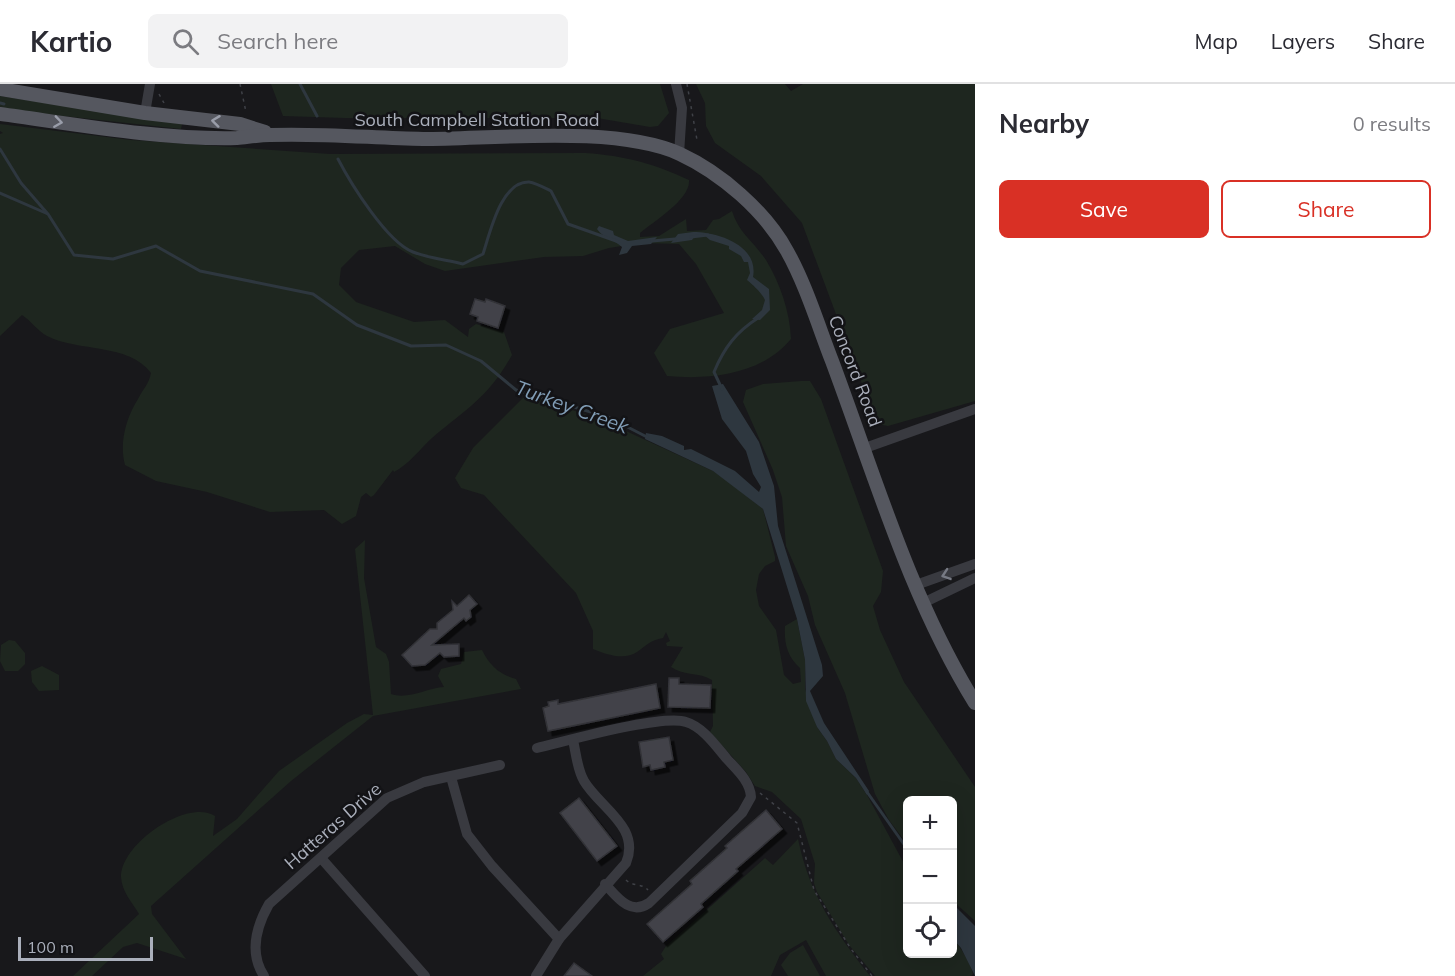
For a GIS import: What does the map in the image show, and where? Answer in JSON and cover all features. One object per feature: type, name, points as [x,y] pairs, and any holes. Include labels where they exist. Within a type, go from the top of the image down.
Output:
[{"type":"main road","name":"South Campbell Station Road","points":[[0,89],[145,113],[240,124],[272,135]]},
{"type":"main road","name":"South Campbell Station Road","points":[[0,114],[143,132],[236,138],[272,135],[422,138],[586,137],[639,143],[679,154]]},
{"type":"main road","name":"Concord Road","points":[[679,154],[723,181],[754,209],[787,251],[923,603],[949,661],[975,703]]},
{"type":"street","points":[[676,84],[682,108],[679,154]]},
{"type":"street","points":[[145,113],[154,86]]},
{"type":"street","points":[[865,448],[975,409]]},
{"type":"street","points":[[916,585],[975,564]]},
{"type":"street","points":[[923,603],[975,578]]},
{"type":"street","points":[[537,748],[660,721],[687,722],[705,734],[741,774],[751,792],[749,803],[742,813],[644,906],[635,908],[628,906],[605,884]]},
{"type":"street","points":[[536,976],[559,939],[629,856],[628,834],[583,779],[573,740]]},
{"type":"street","name":"Hatteras Drive","points":[[264,976],[258,967],[254,949],[262,916],[269,904],[387,798],[424,782],[500,765]]},
{"type":"street","points":[[451,777],[467,834],[492,867],[559,939]]},
{"type":"street","points":[[321,858],[425,976]]},
{"type":"path","points":[[240,84],[247,117]]},
{"type":"path","points":[[687,84],[698,140]]},
{"type":"path","points":[[154,86],[160,99],[168,108]]},
{"type":"path","points":[[751,792],[766,796],[797,823],[814,890],[851,950],[872,976]]},
{"type":"path","points":[[618,871],[631,885],[645,886],[651,893]]},
{"type":"shaded area","points":[[271,84],[660,84],[669,113],[658,126],[650,127],[597,118],[283,116]]},
{"type":"shaded area","points":[[696,84],[785,84],[791,91],[803,84],[975,84],[975,401],[888,426],[877,424],[802,223],[761,176],[715,143],[706,126],[705,103]]},
{"type":"shaded area","points":[[0,96],[182,124],[181,129],[0,109],[0,104],[4,103],[0,102]]},
{"type":"shaded area","points":[[0,124],[131,140],[330,154],[585,153],[638,161],[689,180],[684,195],[678,202],[640,233],[640,237],[659,236],[686,219],[687,231],[706,230],[713,220],[732,211],[738,225],[766,260],[776,278],[786,308],[791,339],[765,361],[750,368],[717,376],[667,376],[654,353],[670,329],[724,313],[696,264],[679,244],[641,243],[609,248],[583,256],[544,257],[445,271],[425,264],[395,246],[359,250],[341,268],[339,285],[356,302],[414,322],[445,320],[468,337],[469,329],[476,324],[504,332],[512,355],[494,382],[476,401],[404,465],[394,472],[393,470],[374,495],[371,497],[366,493],[361,497],[356,516],[342,524],[324,510],[270,512],[207,492],[156,481],[125,465],[123,439],[127,422],[151,373],[141,363],[117,352],[59,341],[47,336],[22,315],[0,336],[0,134],[3,133],[0,131]]},
{"type":"shaded area","points":[[599,226],[613,231],[614,235],[628,241],[657,237],[651,244],[632,246],[627,253],[619,255],[622,247],[599,232],[597,229]]},
{"type":"shaded area","points":[[693,232],[725,238],[744,249],[753,266],[753,277],[769,289],[770,310],[760,320],[752,319],[762,310],[765,300],[747,280],[750,273],[748,262],[744,262],[741,256],[729,249],[729,246],[710,240],[704,235],[695,236],[692,240],[671,243],[678,234]]},
{"type":"shaded area","points":[[810,381],[821,399],[883,571],[881,592],[873,606],[880,630],[904,682],[975,787],[975,921],[957,905],[957,796],[903,796],[903,839],[889,820],[875,794],[845,693],[815,625],[808,596],[786,546],[782,497],[773,470],[743,402],[746,390],[763,384]]},
{"type":"shaded area","points":[[723,384],[759,442],[774,486],[778,526],[822,665],[823,676],[810,691],[824,723],[869,791],[867,795],[856,778],[836,759],[817,727],[806,701],[805,660],[797,619],[763,509],[713,471],[645,439],[646,433],[662,436],[684,446],[684,450],[691,449],[735,471],[759,492],[761,487],[753,474],[746,451],[722,419],[712,386]]},
{"type":"shaded area","points":[[533,393],[545,401],[602,420],[713,471],[763,509],[775,561],[765,566],[759,574],[756,590],[759,606],[776,630],[784,675],[793,684],[801,682],[800,668],[787,649],[785,626],[797,619],[805,660],[805,689],[817,727],[836,759],[856,778],[867,795],[903,862],[903,958],[957,958],[957,944],[967,960],[973,974],[971,976],[875,976],[849,945],[817,892],[814,883],[815,864],[801,819],[772,792],[755,786],[746,772],[710,732],[713,726],[712,680],[671,667],[683,647],[667,646],[666,643],[670,641],[666,632],[663,638],[651,642],[632,655],[609,655],[593,649],[593,631],[576,593],[484,495],[461,488],[455,478],[473,448],[524,397]]},
{"type":"shaded area","points":[[365,540],[364,578],[376,647],[386,654],[389,662],[391,694],[404,696],[444,687],[438,676],[441,669],[461,664],[464,652],[482,650],[488,661],[500,672],[516,679],[521,689],[373,716],[291,781],[151,906],[152,914],[186,959],[137,943],[123,947],[92,976],[73,976],[139,914],[125,892],[121,877],[124,864],[144,838],[173,818],[203,812],[215,816],[213,836],[237,819],[279,771],[347,723],[364,714],[373,715],[355,549]]},
{"type":"shaded area","points":[[9,640],[15,641],[25,653],[25,664],[18,671],[5,671],[0,661],[1,645]]},
{"type":"shaded area","points":[[42,666],[59,675],[59,690],[39,691],[32,682],[31,671]]},
{"type":"shaded area","points":[[798,839],[809,878],[825,912],[870,976],[826,976],[806,940],[780,955],[771,976],[643,976],[664,959],[661,954],[666,946],[765,858],[773,865]]},
{"type":"shaded area","points":[[957,908],[975,926],[975,976],[957,944]]},
{"type":"shaded area","points":[[803,945],[820,976],[788,976],[781,965],[790,953]]},
{"type":"building","points":[[475,299],[485,302],[486,299],[505,306],[498,328],[477,321],[478,317],[470,314]]},
{"type":"building","points":[[469,595],[477,604],[470,610],[471,617],[466,621],[464,618],[432,645],[459,644],[459,656],[444,657],[440,653],[425,665],[412,666],[402,655],[430,629],[437,629],[437,623],[453,610],[452,601],[457,606]]},
{"type":"building","points":[[669,678],[679,678],[679,684],[711,685],[710,708],[668,707]]},
{"type":"building","points":[[656,684],[660,708],[548,731],[543,708],[549,706],[548,702],[558,700],[558,704]]},
{"type":"building","points":[[669,737],[673,760],[664,762],[665,767],[651,770],[650,765],[643,767],[639,742]]},
{"type":"building","points":[[579,798],[617,846],[597,861],[560,813]]},
{"type":"building","points":[[766,810],[782,829],[736,869],[738,871],[701,904],[703,907],[663,942],[647,924],[692,884],[690,881],[727,848],[725,846]]},
{"type":"building","points":[[574,963],[592,976],[564,976]]},
{"type":"waterway","points":[[300,84],[317,116]]},
{"type":"waterway","points":[[0,103],[4,104]]},
{"type":"waterway","points":[[0,149],[21,183],[47,213]]},
{"type":"waterway","points":[[338,159],[381,225],[403,246],[419,254],[463,264],[483,254],[493,222],[504,199],[519,184],[529,182],[551,191],[568,224],[619,242]]},
{"type":"waterway","name":"Turkey Creek","points":[[0,193],[48,214],[74,255],[113,259],[156,246],[200,271],[313,294],[357,325],[411,346],[446,345],[481,361],[516,390],[608,417],[647,437]]},
{"type":"waterway","points":[[691,237],[708,235]]},
{"type":"waterway","points":[[652,241],[675,239]]},
{"type":"waterway","points":[[722,389],[714,372],[718,363],[737,335],[758,318]]},
{"type":"waterway","name":"Turkey Creek","points":[[867,792],[903,843]]}]
